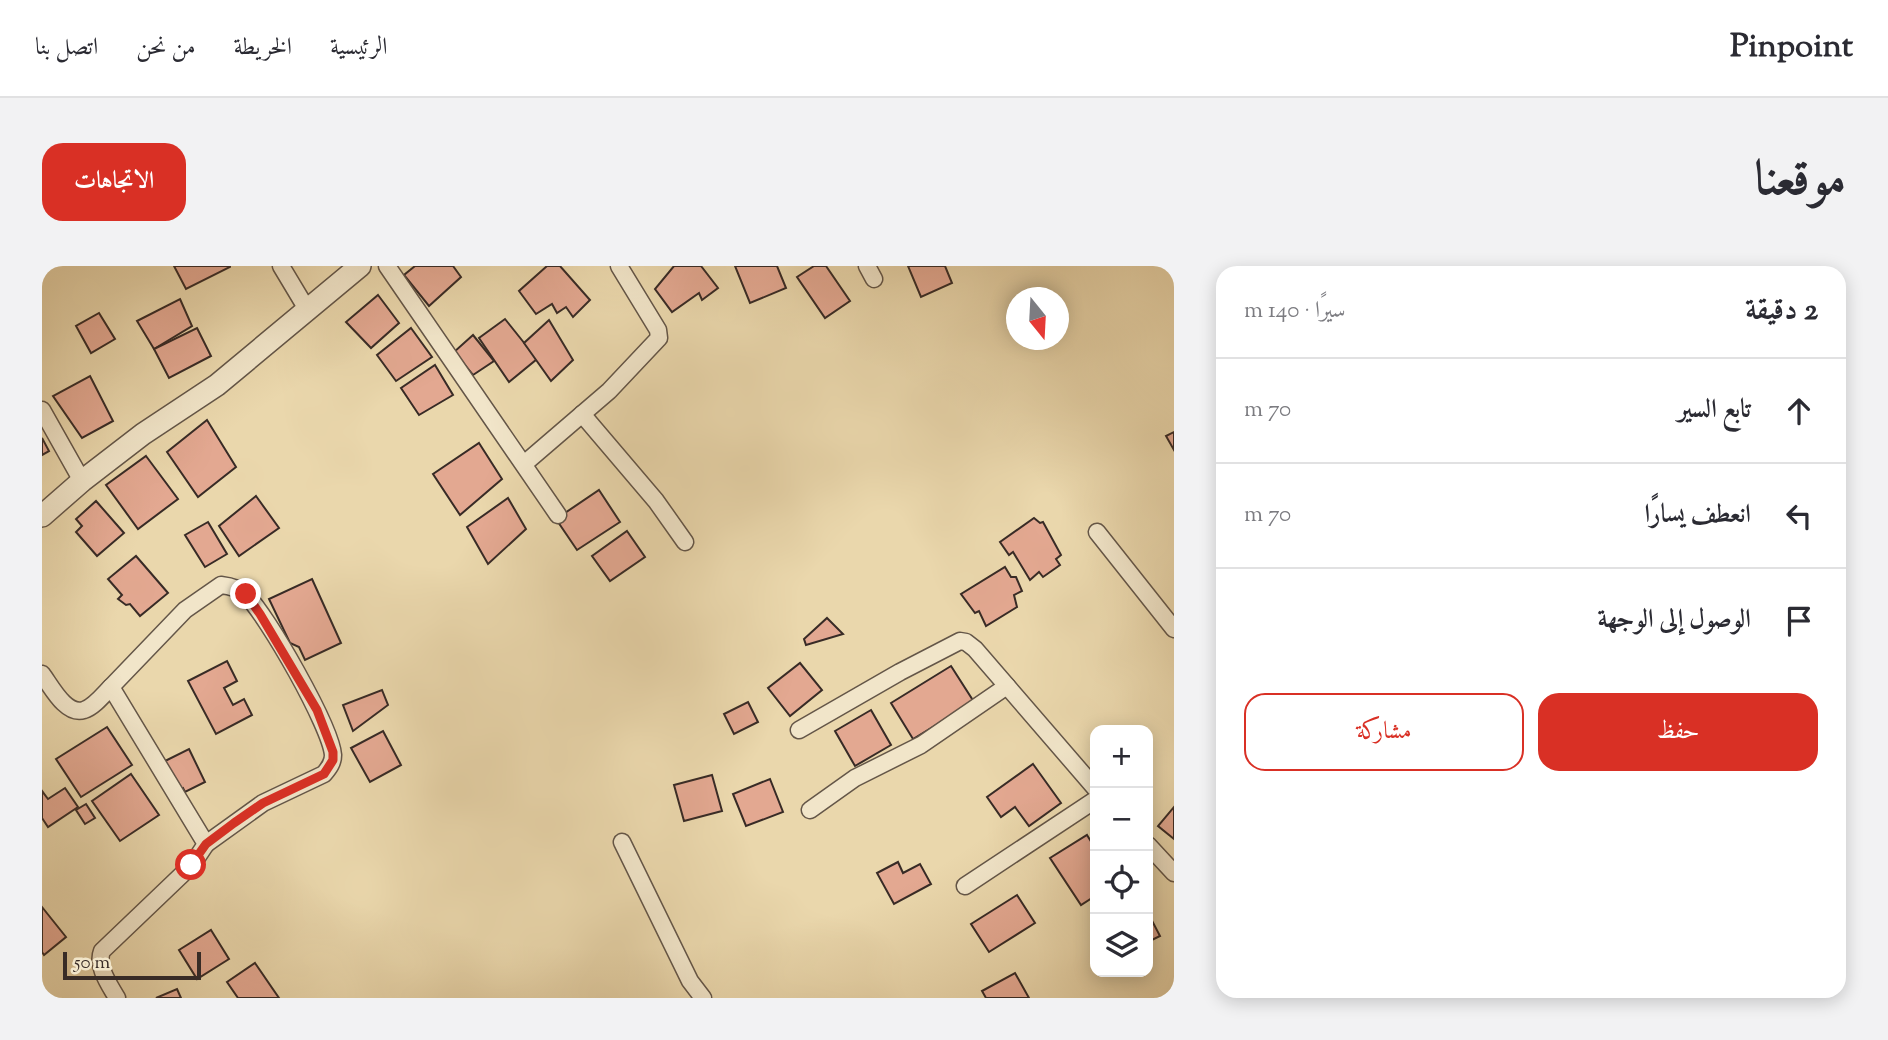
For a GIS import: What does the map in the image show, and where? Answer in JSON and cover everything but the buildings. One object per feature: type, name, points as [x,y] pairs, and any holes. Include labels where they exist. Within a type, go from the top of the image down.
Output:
[{"type":"street","points":[[281,266],[308,311]]},
{"type":"street","points":[[42,516],[143,434],[217,385],[360,266]]},
{"type":"street","points":[[387,266],[558,515]]},
{"type":"street","points":[[524,464],[609,391],[659,338],[655,325],[619,266]]},
{"type":"street","points":[[42,410],[82,481]]},
{"type":"street","points":[[582,414],[656,501],[685,542]]},
{"type":"street","points":[[1097,532],[1174,629]]},
{"type":"street","points":[[42,674],[68,707],[86,709],[111,687],[185,610],[222,585],[234,587],[246,594],[294,668],[317,710],[333,752],[331,766],[324,774],[263,803],[206,844],[191,865],[102,951],[101,966],[117,998]]},
{"type":"street","points":[[799,730],[900,672],[960,641],[966,642],[975,649],[1090,782]]},
{"type":"street","points":[[810,810],[855,778],[921,745],[1007,686]]},
{"type":"street","points":[[111,687],[206,844]]},
{"type":"street","points":[[965,886],[1090,803]]},
{"type":"street","points":[[622,842],[690,981],[703,998]]},
{"type":"street","points":[[1153,850],[1174,873]]},
{"type":"route","points":[[191,865],[206,844],[234,823],[263,803],[324,774],[333,760],[333,752],[317,710],[294,668],[246,594]]}]
